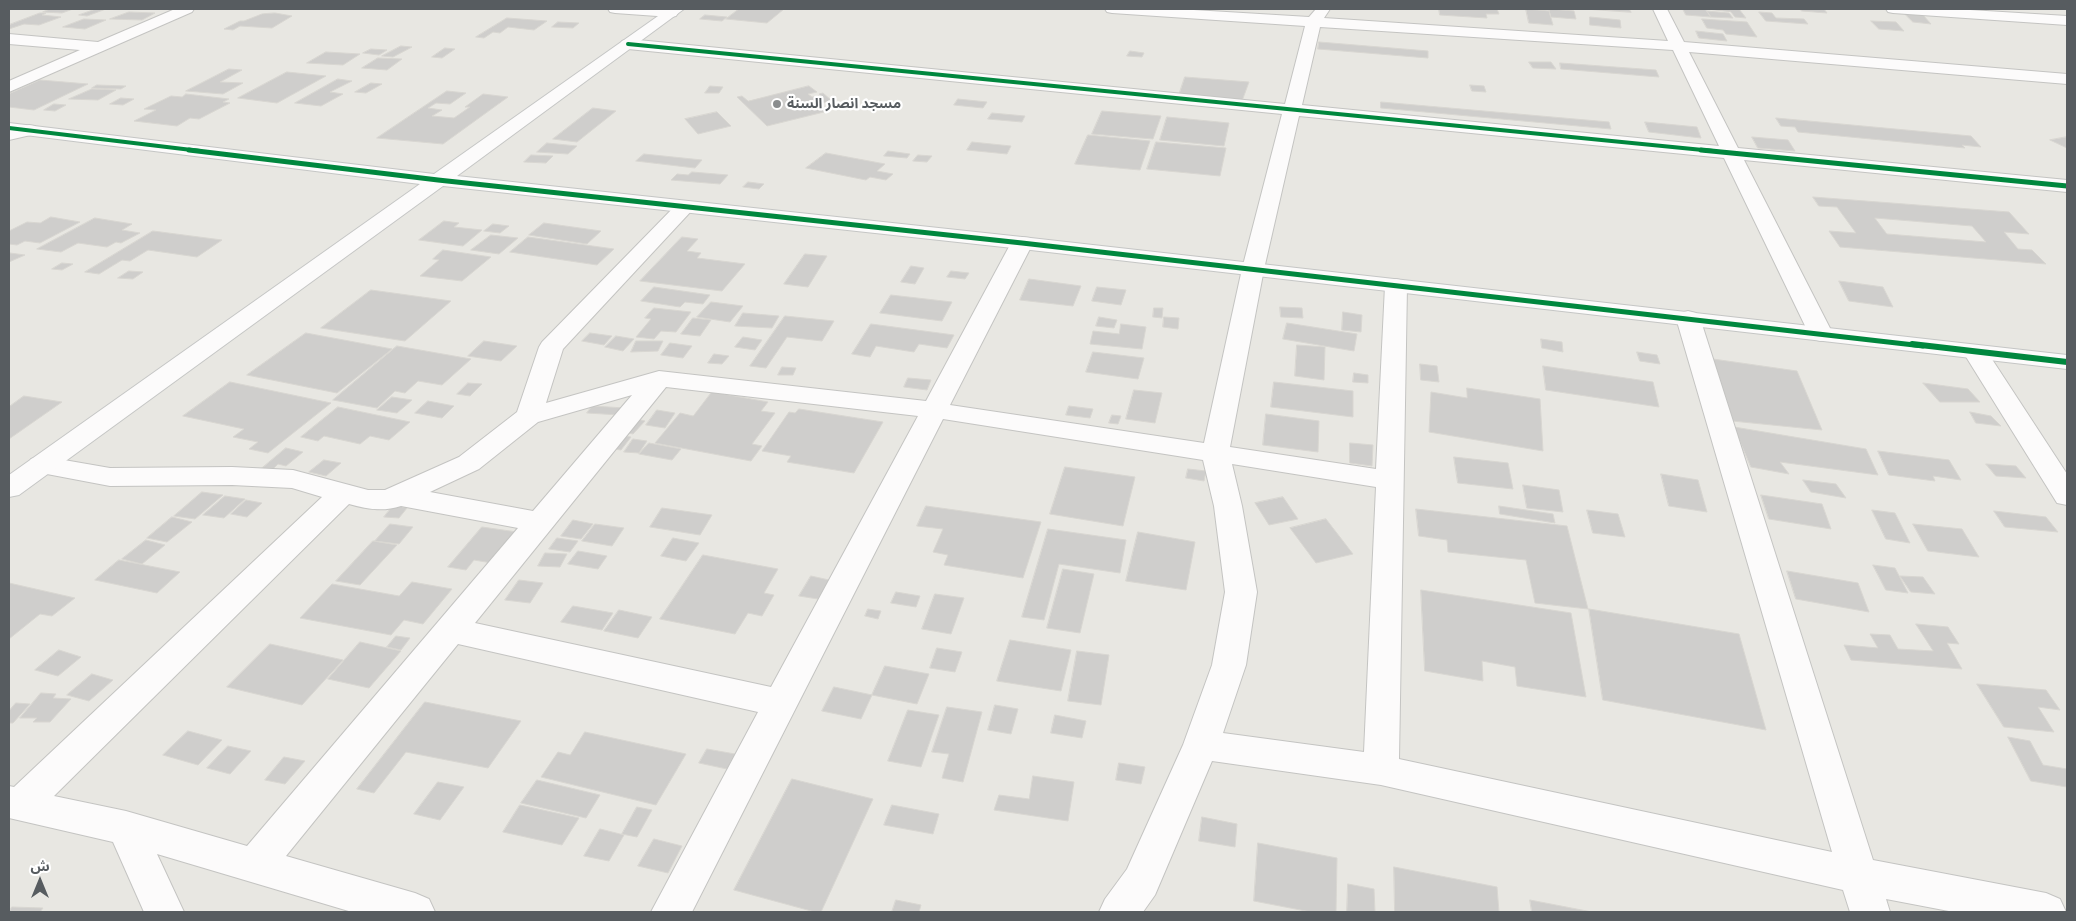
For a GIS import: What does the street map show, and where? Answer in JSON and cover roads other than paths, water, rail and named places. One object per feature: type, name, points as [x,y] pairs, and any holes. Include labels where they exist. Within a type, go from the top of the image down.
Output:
[{"type":"street","points":[[9,88],[187,9]]},
{"type":"street","points":[[615,9],[674,11]]},
{"type":"street","points":[[1112,9],[1318,16],[2067,79]]},
{"type":"street","points":[[1660,9],[1821,334]]},
{"type":"street","points":[[1893,9],[2067,21]]},
{"type":"street","points":[[9,488],[674,11]]},
{"type":"street","points":[[1119,912],[1141,882],[1201,746],[1229,665],[1241,592],[1228,506],[1214,453],[1253,269],[1292,109],[1318,16]]},
{"type":"street","points":[[9,39],[99,48]]},
{"type":"street","points":[[628,44],[2067,186]]},
{"type":"street","points":[[15,131],[2067,362]]},
{"type":"street","points":[[529,416],[551,348],[685,206]]},
{"type":"street","points":[[672,912],[1022,243]]},
{"type":"street","points":[[1381,770],[1396,286]]},
{"type":"street","points":[[1688,318],[1870,912]]},
{"type":"street","points":[[1975,352],[2067,496]]},
{"type":"street","points":[[41,465],[110,477],[232,476],[293,479],[368,500],[389,500],[469,463],[529,416],[659,378],[934,410],[1390,480]]},
{"type":"street","points":[[254,866],[659,378]]},
{"type":"street","points":[[14,804],[342,494]]},
{"type":"street","points":[[398,496],[540,522]]},
{"type":"street","points":[[450,630],[780,703]]},
{"type":"street","points":[[1201,746],[1381,770],[1858,874],[2046,912]]},
{"type":"street","points":[[14,804],[126,828],[415,912]]},
{"type":"street","points":[[126,828],[164,912]]},
{"type":"place","name":"مسجد انصار السنة","points":[[777,104]]}]
